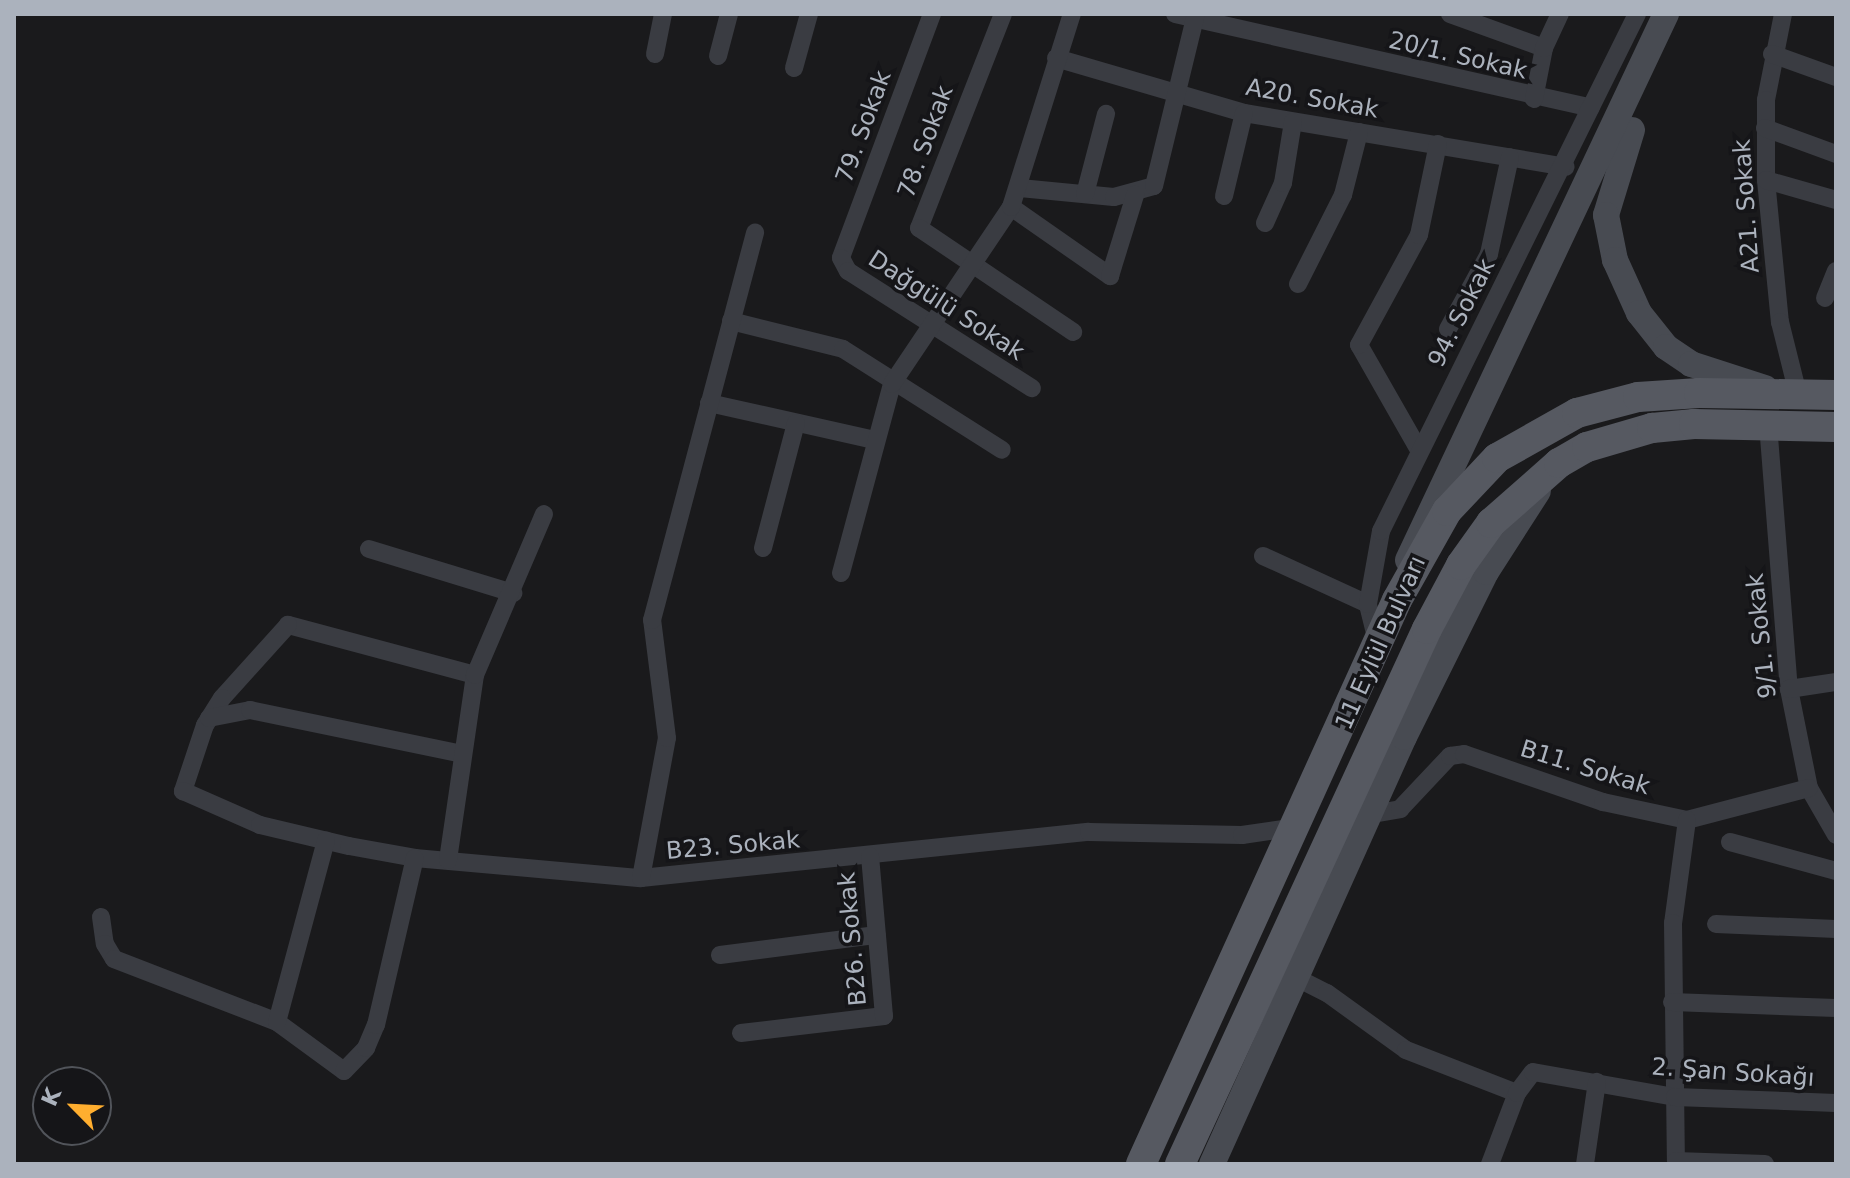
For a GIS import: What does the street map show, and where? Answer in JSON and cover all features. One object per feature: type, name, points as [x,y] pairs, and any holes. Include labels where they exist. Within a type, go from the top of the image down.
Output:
[{"type":"main road","points":[[1383,602],[1666,14]]},
{"type":"main road","points":[[1685,14],[1620,155],[1606,215],[1615,260],[1639,313],[1666,347],[1691,364],[1789,394]]},
{"type":"main road","name":"11 Eylül Bulvarı","points":[[1141,1164],[1378,644],[1383,602],[1447,511],[1497,458],[1531,435],[1577,413],[1638,397],[1836,395]]},
{"type":"main road","name":"11 Eylül Bulvarı","points":[[1180,1164],[1461,565],[1522,491],[1559,463],[1587,447],[1652,428],[1768,424],[1836,427]]},
{"type":"main road","points":[[1212,1164],[1367,815],[1486,572],[1559,463]]},
{"type":"street","points":[[655,54],[663,14]]},
{"type":"street","points":[[718,56],[729,14]]},
{"type":"street","points":[[794,68],[809,14]]},
{"type":"street","name":"79. Sokak","points":[[841,258],[932,14]]},
{"type":"street","name":"78. Sokak","points":[[969,267],[919,228],[1003,14]]},
{"type":"street","points":[[841,573],[874,440],[892,384],[1011,207],[1020,188],[1056,58],[1072,14]]},
{"type":"street","name":"20/1. Sokak","points":[[1175,14],[1534,99],[1591,108]]},
{"type":"street","points":[[1450,14],[1544,48]]},
{"type":"street","points":[[1534,99],[1544,48],[1560,14]]},
{"type":"street","name":"94. Sokak","points":[[1383,602],[1381,531],[1419,450],[1565,167],[1637,14]]},
{"type":"street","name":"A21. Sokak","points":[[1783,14],[1772,54],[1765,128],[1766,180],[1789,394]]},
{"type":"street","points":[[1020,188],[1135,195],[1154,186],[1179,94],[1195,18]]},
{"type":"street","points":[[1772,54],[1836,77]]},
{"type":"street","name":"A20. Sokak","points":[[1056,58],[1244,113],[1565,167]]},
{"type":"street","points":[[1224,196],[1244,113]]},
{"type":"street","points":[[1085,194],[1106,114]]},
{"type":"street","points":[[1265,223],[1283,183],[1293,122]]},
{"type":"street","points":[[1765,128],[1836,154]]},
{"type":"street","points":[[1298,284],[1343,195],[1359,132]]},
{"type":"street","points":[[1419,450],[1359,345],[1419,235],[1438,144]]},
{"type":"street","points":[[1448,329],[1489,254],[1510,157]]},
{"type":"street","points":[[1766,180],[1836,200]]},
{"type":"street","points":[[1011,207],[1110,276],[1135,195]]},
{"type":"street","points":[[641,878],[667,738],[652,620],[755,232]]},
{"type":"street","name":"Dağgülü Sokak","points":[[841,258],[848,271],[929,326],[1032,388]]},
{"type":"street","points":[[969,267],[1073,332]]},
{"type":"street","points":[[1825,298],[1836,271]]},
{"type":"street","points":[[731,321],[833,344],[892,384],[1002,450]]},
{"type":"street","points":[[709,403],[874,440]]},
{"type":"street","points":[[763,548],[796,423]]},
{"type":"street","name":"9/1. Sokak","points":[[1768,424],[1789,689],[1809,788],[1836,835]]},
{"type":"street","points":[[448,860],[475,675],[513,593],[544,514]]},
{"type":"street","points":[[369,549],[513,593]]},
{"type":"street","points":[[1263,556],[1383,602]]},
{"type":"street","points":[[209,718],[288,625],[475,675]]},
{"type":"street","points":[[1789,689],[1836,682]]},
{"type":"street","points":[[209,718],[250,710],[462,754]]},
{"type":"street","name":"B23. Sokak","points":[[209,718],[183,791],[260,825],[415,858],[641,878],[870,857],[1089,832],[1242,835],[1297,827]]},
{"type":"street","name":"B11. Sokak","points":[[1367,815],[1400,809],[1450,756],[1464,754],[1603,802],[1687,820],[1809,788]]},
{"type":"street","points":[[1687,820],[1673,923],[1676,1161],[1765,1163]]},
{"type":"street","points":[[277,1022],[326,840]]},
{"type":"street","points":[[1730,842],[1836,871]]},
{"type":"street","name":"B26. Sokak","points":[[741,1033],[884,1016],[870,857]]},
{"type":"street","points":[[101,917],[105,944],[114,959],[277,1022],[344,1071],[366,1048],[376,1025],[415,858]]},
{"type":"street","points":[[1716,924],[1836,929]]},
{"type":"street","points":[[720,955],[877,935]]},
{"type":"street","points":[[1295,977],[1327,993],[1406,1050],[1517,1093],[1490,1164]]},
{"type":"street","points":[[1672,1002],[1836,1008]]},
{"type":"street","name":"2. Şan Sokağı","points":[[1517,1093],[1533,1072],[1675,1097],[1836,1103]]},
{"type":"street","points":[[1585,1164],[1597,1082]]}]
